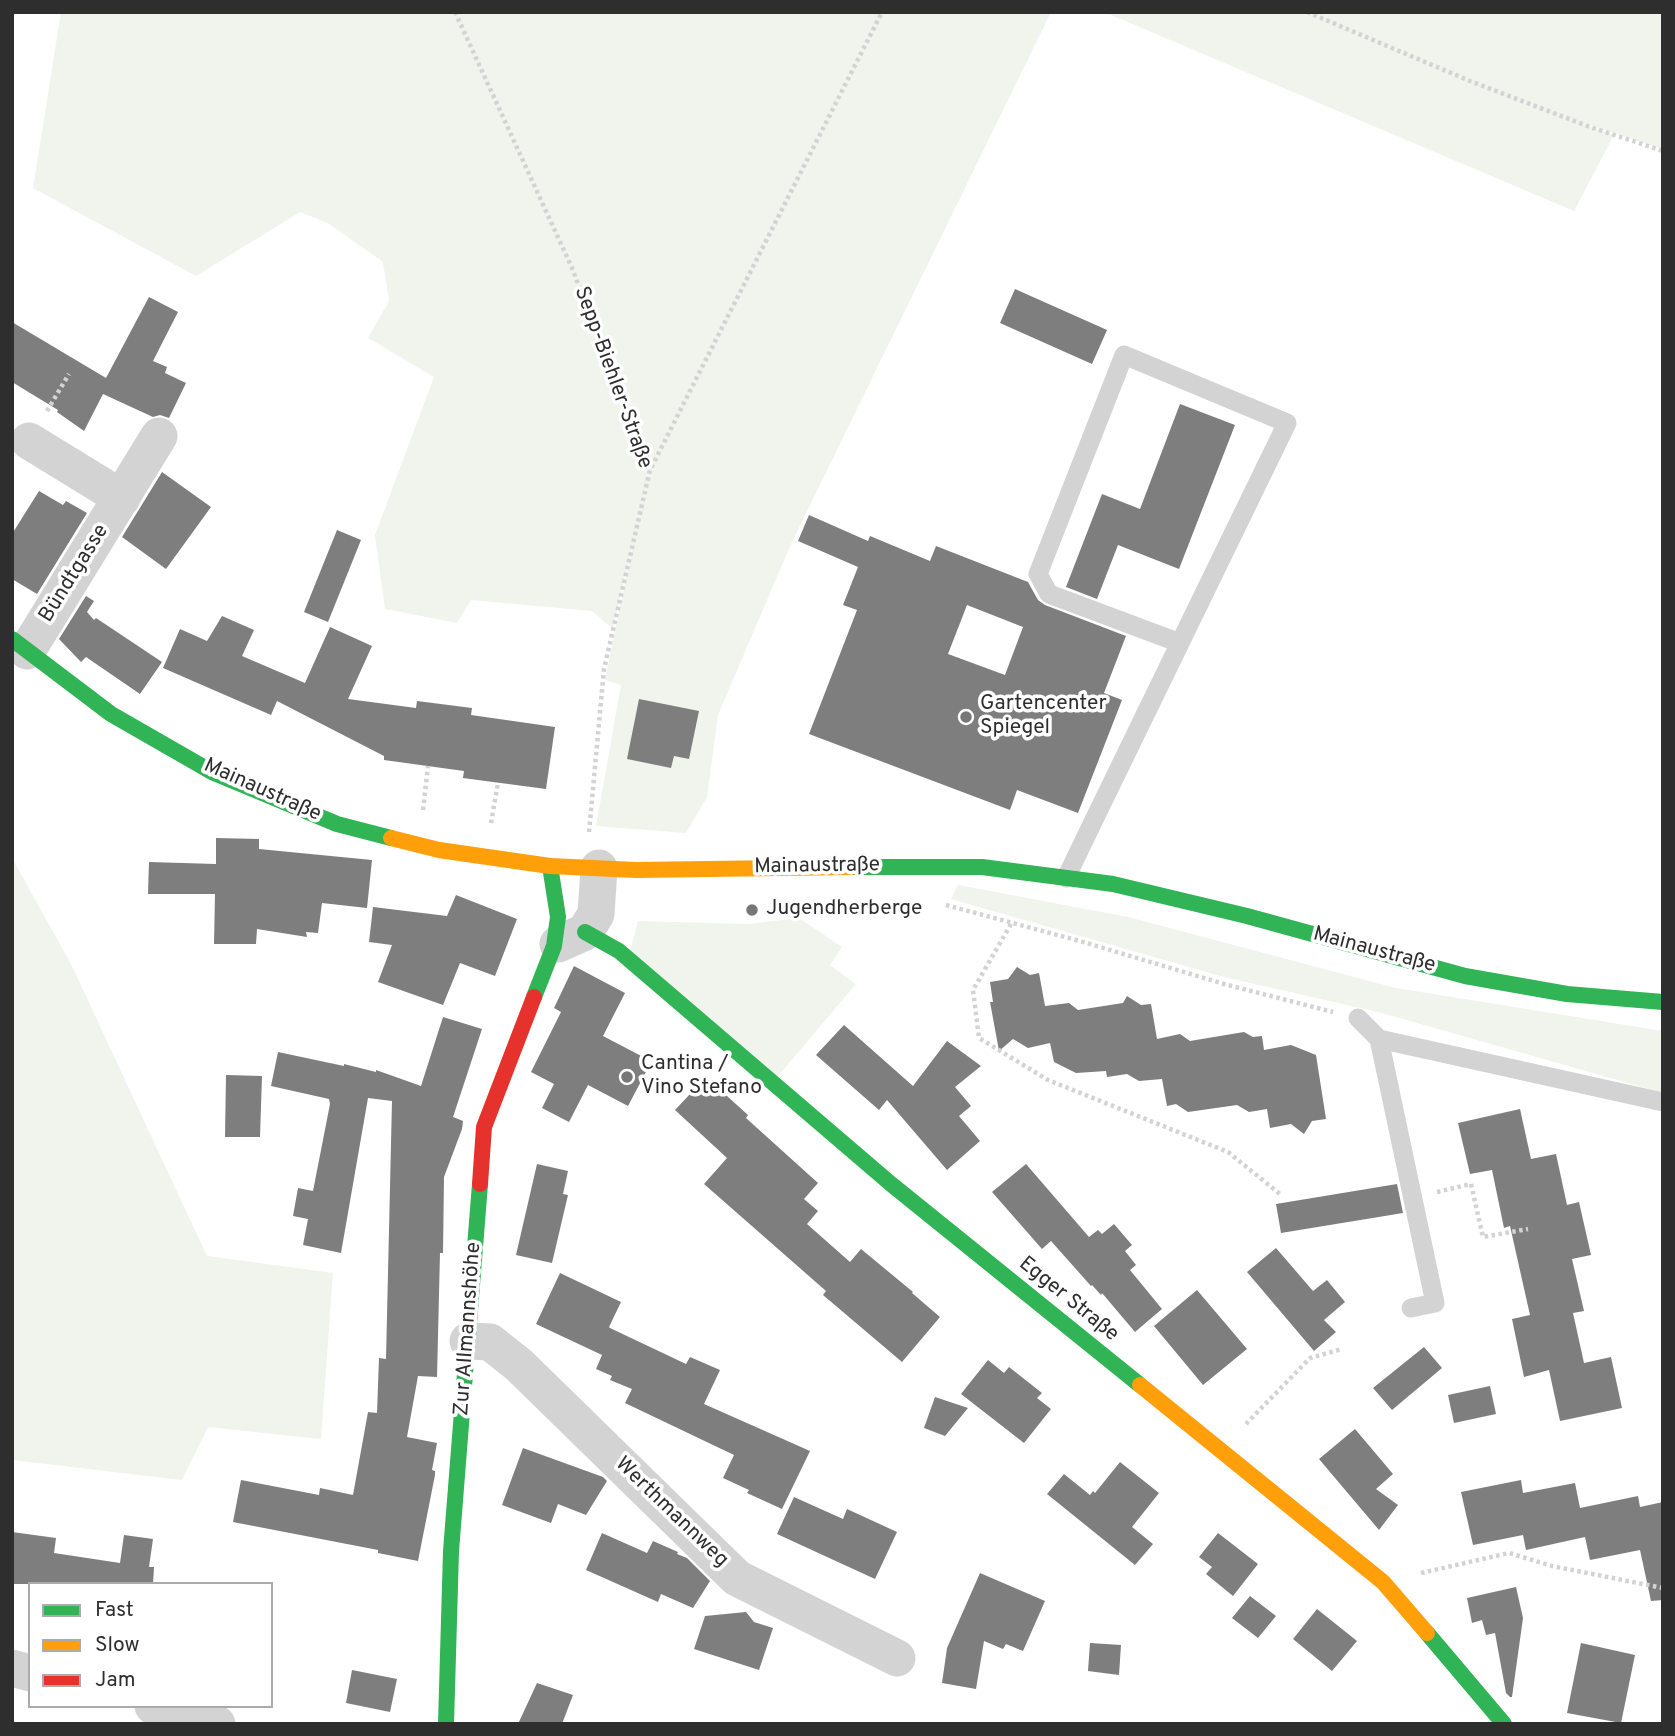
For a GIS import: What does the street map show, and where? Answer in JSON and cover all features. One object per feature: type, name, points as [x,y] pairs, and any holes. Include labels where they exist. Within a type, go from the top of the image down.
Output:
[{"type":"street","name":"Bündtgasse","points":[[20,645],[122,498],[159,436]]},
{"type":"street","points":[[29,440],[122,498]]},
{"type":"street","name":"Mainaustraße","points":[[20,645],[111,714],[212,772],[247,789],[337,824],[439,849],[550,866],[594,851],[636,870],[982,867],[1113,884],[1247,916],[1465,976],[1567,994],[1663,1002]]},
{"type":"street","name":"Zur Allmannshöhe","points":[[446,1724],[451,1551],[484,1126],[569,939],[596,914],[594,851]]},
{"type":"street","name":"Zur Allmannshöhe","points":[[550,866],[558,917],[569,939]]},
{"type":"street","name":"Egger Straße","points":[[569,939],[619,951],[891,1184],[1383,1582],[1504,1724]]},
{"type":"street","name":"Werthmannweg","points":[[468,1341],[490,1342],[519,1365],[737,1578],[897,1658]]},
{"type":"street","points":[[160,1708],[217,1724]]},
{"type":"lane","points":[[1066,878],[1287,423],[1124,355],[1038,574],[1049,594],[1180,643]]},
{"type":"lane","points":[[1358,1018],[1379,1039],[1663,1102]]},
{"type":"lane","points":[[1379,1039],[1435,1303],[1411,1308]]},
{"type":"path","name":"Sepp-Biehler-Straße","points":[[455,12],[572,268],[650,470],[604,669],[594,851]]},
{"type":"path","points":[[650,470],[882,12]]},
{"type":"path","points":[[1307,12],[1470,81],[1590,127],[1663,151]]},
{"type":"path","points":[[421,821],[428,766]]},
{"type":"path","points":[[489,835],[498,783]]},
{"type":"path","points":[[935,901],[1224,984],[1358,1018]]},
{"type":"path","points":[[1011,924],[973,990],[979,1038],[1048,1080],[1228,1152],[1280,1194]]},
{"type":"path","points":[[1412,1196],[1471,1184],[1483,1237],[1528,1229]]},
{"type":"path","points":[[1220,1450],[1310,1358],[1342,1349]]},
{"type":"path","points":[[1383,1582],[1509,1553],[1552,1566],[1663,1588]]},
{"type":"shaded area","points":[[61,12],[1051,12],[791,544],[718,715],[707,797],[686,833],[596,826],[621,685],[605,680],[634,539],[613,629],[592,611],[471,600],[457,623],[385,609],[375,535],[434,377],[368,338],[389,301],[383,262],[328,223],[300,212],[196,276],[33,188]]},
{"type":"shaded area","points":[[1104,12],[1663,12],[1663,149],[1571,119],[1614,135],[1574,211]]},
{"type":"shaded area","points":[[12,858],[71,964],[207,1256],[333,1273],[321,1439],[208,1427],[182,1480],[12,1460]]},
{"type":"shaded area","points":[[958,885],[1128,917],[1396,988],[1663,1031],[1663,1093],[1382,1013],[1224,977],[951,899]]},
{"type":"shaded area","points":[[799,918],[842,947],[830,965],[856,984],[773,1082],[628,959],[638,921],[748,924]]},
{"type":"building","points":[[1015,289],[1107,330],[1092,364],[1000,323]]},
{"type":"building","points":[[149,297],[178,312],[153,361],[167,367],[165,373],[186,383],[169,418],[160,415],[153,417],[103,394],[84,431],[57,412],[58,410],[12,382],[12,322],[106,378]]},
{"type":"building","points":[[1180,404],[1235,425],[1179,569],[1118,545],[1097,599],[1066,587],[1102,494],[1140,509]]},
{"type":"building","points":[[162,472],[211,507],[166,569],[122,537]]},
{"type":"building","points":[[39,491],[63,505],[66,501],[87,513],[37,594],[12,579],[12,534]]},
{"type":"building","points":[[809,515],[868,541],[870,536],[930,561],[936,546],[1028,582],[1038,600],[1045,605],[1126,636],[1104,693],[1122,700],[1078,813],[1017,790],[1010,810],[809,734],[857,610],[843,605],[858,567],[798,541]],"holes":[[[967,605],[1023,627],[1005,675],[948,654]]]},
{"type":"building","points":[[337,530],[361,540],[328,622],[304,612]]},
{"type":"building","points":[[86,596],[94,601],[87,612],[94,620],[96,618],[162,662],[140,694],[86,657],[81,662],[59,639]]},
{"type":"building","points":[[222,616],[254,630],[242,656],[305,683],[330,627],[372,646],[348,699],[416,708],[417,701],[472,708],[471,715],[555,727],[546,789],[463,778],[464,771],[384,760],[384,756],[277,701],[271,715],[163,668],[180,629],[207,641]]},
{"type":"building","points":[[639,699],[699,711],[689,759],[674,756],[671,768],[627,759]]},
{"type":"building","points":[[216,838],[259,839],[259,849],[372,860],[367,908],[322,903],[318,933],[306,932],[307,937],[257,929],[256,944],[214,944],[215,894],[148,894],[149,862],[216,864]]},
{"type":"building","points":[[456,895],[517,919],[495,976],[460,963],[443,1005],[378,982],[392,945],[369,942],[373,907],[447,916]]},
{"type":"building","points":[[574,966],[625,993],[603,1036],[647,1059],[647,1070],[628,1106],[588,1085],[569,1122],[542,1108],[554,1084],[531,1072],[561,1012],[554,1008]]},
{"type":"building","points":[[1017,967],[1030,975],[1039,973],[1045,1006],[1069,1003],[1078,1010],[1123,1003],[1127,996],[1141,1005],[1151,1004],[1157,1039],[1180,1034],[1190,1041],[1244,1032],[1253,1037],[1262,1036],[1264,1050],[1291,1045],[1316,1055],[1326,1119],[1312,1121],[1304,1134],[1291,1124],[1270,1128],[1267,1109],[1249,1112],[1237,1105],[1188,1112],[1176,1104],[1167,1106],[1162,1079],[1139,1081],[1127,1074],[1107,1077],[1106,1071],[1076,1073],[1054,1062],[1050,1043],[1028,1048],[1013,1039],[999,1051],[990,1002],[993,1002],[990,982],[1008,979]]},
{"type":"building","points":[[443,1017],[482,1029],[453,1117],[463,1121],[462,1129],[444,1177],[437,1377],[418,1376],[407,1437],[437,1443],[432,1470],[435,1475],[418,1561],[378,1553],[378,1550],[233,1522],[241,1480],[319,1495],[320,1488],[353,1495],[368,1412],[377,1413],[379,1358],[386,1359],[392,1101],[368,1098],[341,1253],[303,1245],[308,1219],[293,1216],[298,1188],[313,1191],[330,1104],[329,1099],[271,1086],[278,1052],[376,1070],[421,1086]]},
{"type":"building","points":[[844,1025],[913,1086],[947,1041],[981,1066],[955,1087],[971,1106],[959,1116],[980,1141],[947,1170],[887,1100],[879,1110],[816,1055]]},
{"type":"building","points":[[226,1075],[262,1076],[260,1137],[225,1137]]},
{"type":"building","points":[[706,1077],[748,1115],[746,1118],[818,1183],[804,1199],[818,1211],[807,1224],[850,1262],[861,1249],[940,1317],[902,1362],[823,1295],[826,1291],[704,1184],[727,1158],[675,1110]]},
{"type":"building","points":[[1520,1109],[1531,1159],[1556,1154],[1567,1205],[1579,1202],[1591,1255],[1572,1259],[1584,1311],[1573,1313],[1584,1363],[1611,1357],[1622,1408],[1560,1421],[1549,1370],[1524,1377],[1512,1319],[1530,1315],[1510,1226],[1504,1228],[1492,1170],[1470,1174],[1458,1123]]},
{"type":"building","points":[[537,1164],[568,1171],[563,1194],[568,1195],[552,1263],[516,1255]]},
{"type":"building","points":[[1026,1164],[1089,1237],[1098,1230],[1102,1234],[1114,1224],[1132,1245],[1125,1251],[1136,1265],[1130,1270],[1162,1309],[1135,1332],[1102,1293],[1101,1295],[1091,1286],[1051,1241],[1042,1249],[992,1192]]},
{"type":"building","points":[[1397,1184],[1403,1213],[1281,1233],[1276,1204]]},
{"type":"building","points":[[1276,1248],[1313,1291],[1327,1280],[1345,1302],[1324,1320],[1336,1332],[1314,1351],[1247,1272]]},
{"type":"building","points":[[560,1273],[621,1302],[610,1328],[686,1364],[690,1357],[720,1370],[704,1404],[810,1451],[782,1509],[747,1493],[749,1490],[723,1478],[734,1455],[625,1403],[632,1389],[610,1380],[612,1376],[596,1369],[602,1355],[536,1324]]},
{"type":"building","points":[[1197,1290],[1247,1349],[1203,1385],[1154,1326]]},
{"type":"building","points":[[1424,1347],[1442,1368],[1392,1410],[1373,1388]]},
{"type":"building","points":[[988,1360],[1004,1373],[1009,1367],[1042,1393],[1037,1398],[1051,1409],[1024,1443],[961,1394]]},
{"type":"building","points":[[1490,1386],[1496,1414],[1454,1423],[1448,1395]]},
{"type":"building","points":[[935,1397],[968,1408],[945,1436],[924,1428]]},
{"type":"building","points":[[1355,1429],[1393,1474],[1376,1489],[1398,1505],[1379,1530],[1319,1459]]},
{"type":"building","points":[[523,1448],[603,1477],[607,1481],[586,1515],[558,1504],[551,1523],[502,1505]]},
{"type":"building","points":[[1120,1462],[1159,1493],[1132,1527],[1153,1544],[1135,1565],[1047,1494],[1064,1474],[1090,1495],[1093,1491],[1095,1493]]},
{"type":"building","points":[[1521,1480],[1523,1493],[1575,1483],[1580,1508],[1638,1496],[1640,1507],[1663,1502],[1663,1600],[1651,1601],[1640,1550],[1590,1560],[1585,1537],[1526,1550],[1523,1535],[1473,1545],[1461,1492]]},
{"type":"building","points":[[794,1497],[843,1519],[847,1509],[897,1532],[875,1579],[777,1534]]},
{"type":"building","points":[[12,1532],[56,1538],[54,1553],[120,1563],[124,1535],[153,1539],[149,1567],[154,1567],[153,1582],[12,1584]]},
{"type":"building","points":[[602,1533],[647,1553],[653,1541],[678,1552],[677,1554],[687,1558],[710,1581],[693,1608],[661,1594],[658,1602],[586,1570]]},
{"type":"building","points":[[1218,1533],[1258,1564],[1233,1596],[1206,1574],[1212,1567],[1199,1557]]},
{"type":"building","points":[[980,1573],[1045,1601],[1023,1651],[1006,1644],[1003,1649],[984,1641],[976,1689],[942,1683],[947,1648]]},
{"type":"building","points":[[1516,1587],[1523,1618],[1510,1697],[1506,1693],[1495,1633],[1486,1635],[1482,1620],[1472,1623],[1467,1598]]},
{"type":"building","points":[[1250,1596],[1276,1616],[1258,1638],[1232,1618]]},
{"type":"building","points":[[1317,1609],[1357,1641],[1332,1671],[1293,1639]]},
{"type":"building","points":[[746,1612],[754,1622],[773,1628],[759,1670],[694,1649],[705,1616]]},
{"type":"building","points":[[1090,1643],[1121,1645],[1119,1675],[1088,1671]]},
{"type":"building","points":[[1581,1643],[1635,1655],[1621,1723],[1567,1713]]},
{"type":"building","points":[[352,1670],[397,1679],[390,1712],[346,1703]]},
{"type":"building","points":[[537,1683],[573,1695],[562,1724],[518,1724]]},
{"type":"traffic: fast","points":[[12,639],[111,714],[212,772],[337,824],[391,838]]},
{"type":"traffic: fast","points":[[534,997],[554,946],[558,917],[550,866]]},
{"type":"traffic: fast","points":[[852,867],[982,867],[1113,884],[1247,916],[1465,976],[1567,994],[1663,1002]]},
{"type":"traffic: fast","points":[[585,932],[619,951],[891,1184],[1140,1385]]},
{"type":"traffic: fast","points":[[446,1724],[451,1551],[480,1184]]},
{"type":"traffic: fast","points":[[1427,1633],[1504,1724]]},
{"type":"traffic: slow","points":[[391,838],[439,850],[550,866],[636,870],[852,867]]},
{"type":"traffic: slow","points":[[1140,1385],[1383,1582],[1427,1633]]},
{"type":"traffic: jam","points":[[480,1184],[484,1127],[534,997]]},
{"type":"place","name":"Gartencenter Spiegel","points":[[966,717]]},
{"type":"place","name":"Jugendherberge","points":[[752,910]]},
{"type":"place","name":"Cantina / Vino Stefano","points":[[627,1077]]}]
